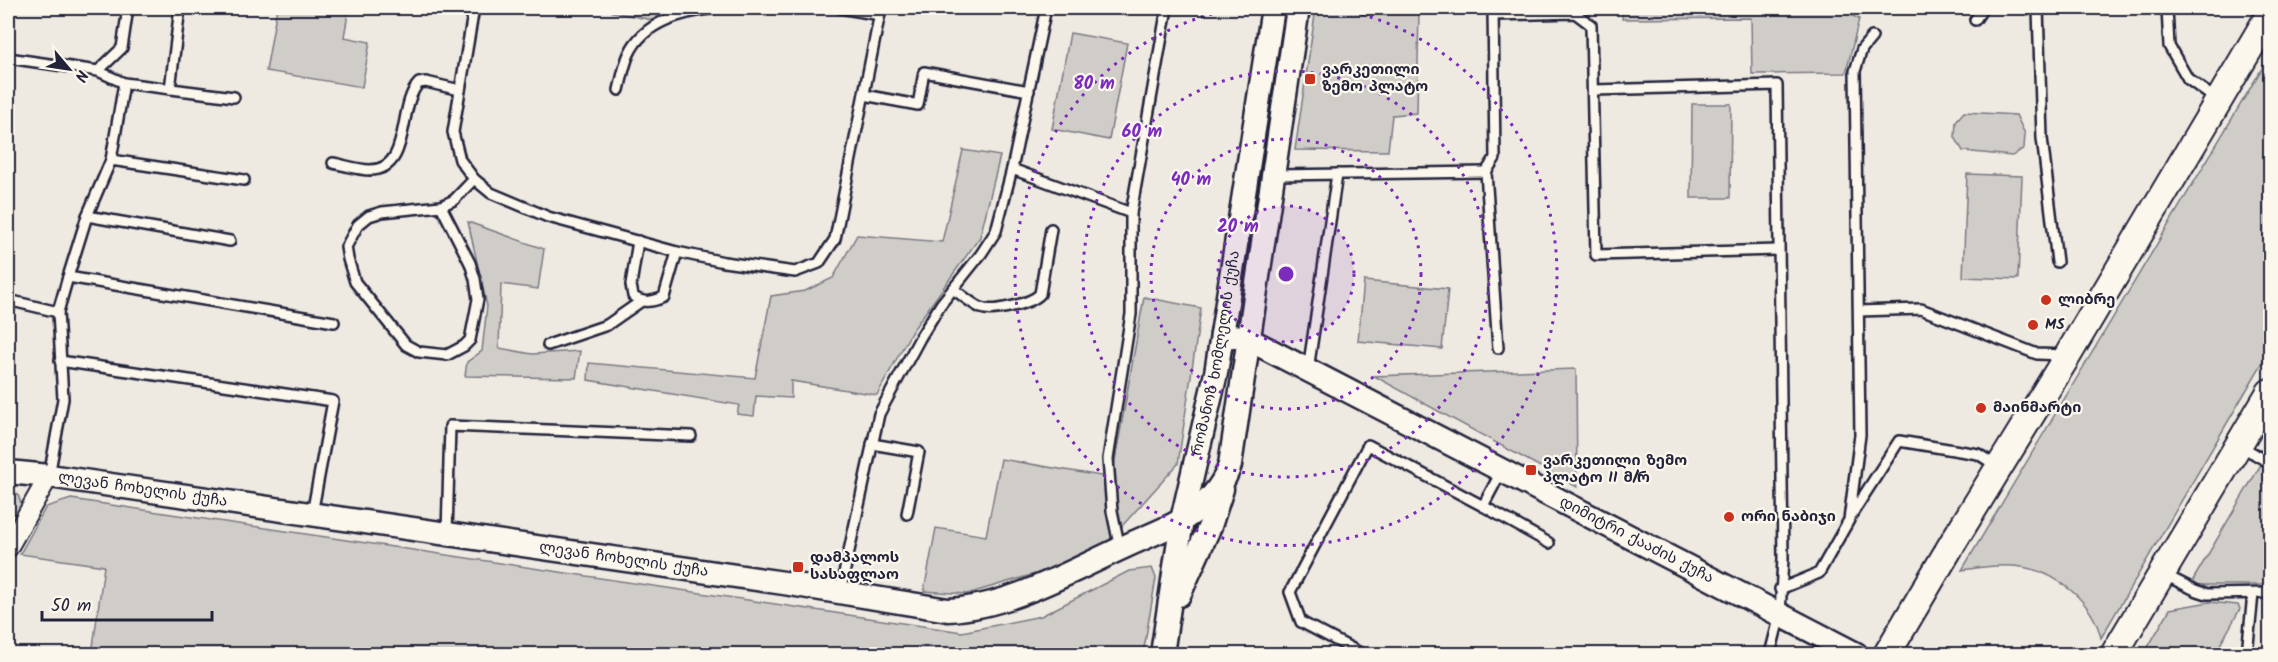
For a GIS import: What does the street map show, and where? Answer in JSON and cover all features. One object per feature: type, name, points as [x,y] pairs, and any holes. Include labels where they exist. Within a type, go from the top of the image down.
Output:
[{"type":"main road","points":[[1887,654],[2271,14]]},
{"type":"main road","points":[[2114,654],[2271,392]]},
{"type":"street","name":"რომანოზ ხომლელის ქუჩა","points":[[1162,654],[1182,520],[1216,373],[1273,8]]},
{"type":"street","name":"რომანოზ ხომლელის ქუჩა","points":[[1169,615],[1197,558],[1230,465],[1298,8]]},
{"type":"street","name":"დიმიტრი ქააძის ქუჩა","points":[[1222,334],[1248,339],[1856,654]]},
{"type":"street","name":"ლევან ჩოხელის ქუჩა","points":[[8,472],[312,514],[948,610],[970,609],[1038,586],[1182,520]]},
{"type":"street","points":[[8,548],[49,476]]},
{"type":"street","name":"რომანოზ ხომლელის ქუჩა","points":[[1182,520],[1198,509],[1224,481]]},
{"type":"street","points":[[1182,520],[1192,535],[1197,558]]},
{"type":"lane","points":[[98,71],[122,48],[128,8]]},
{"type":"lane","points":[[170,89],[180,8]]},
{"type":"lane","points":[[474,8],[453,132],[460,160],[474,179],[491,193],[548,216],[677,252],[724,262],[795,272],[819,262],[835,239],[881,11],[840,8]]},
{"type":"lane","points":[[619,90],[629,54],[638,38],[684,10],[716,8]]},
{"type":"lane","points":[[840,592],[879,414],[920,338],[996,231],[1012,169],[1046,8]]},
{"type":"lane","points":[[1120,549],[1112,512],[1108,459],[1131,314],[1131,213],[1167,8]]},
{"type":"lane","points":[[1975,20],[1983,8]]},
{"type":"lane","points":[[2038,8],[2042,138],[2057,262]]},
{"type":"lane","points":[[2167,8],[2169,46],[2188,79],[2219,101]]},
{"type":"lane","points":[[1498,348],[1486,172],[1496,158],[1493,11],[1575,13],[1592,26],[1596,255],[1778,250]]},
{"type":"lane","points":[[1849,520],[1860,435],[1855,71],[1862,48],[1872,37]]},
{"type":"lane","points":[[8,58],[98,71],[124,82],[234,97]]},
{"type":"lane","points":[[864,95],[918,105],[924,72],[1029,91]]},
{"type":"lane","points":[[49,476],[63,399],[58,312],[87,216],[111,160],[124,82]]},
{"type":"lane","points":[[333,163],[370,170],[386,167],[396,154],[412,90],[419,83],[426,82],[460,90]]},
{"type":"lane","points":[[1594,90],[1777,85],[1783,558],[1780,615],[1770,654]]},
{"type":"lane","points":[[111,160],[243,180]]},
{"type":"lane","points":[[1012,169],[1131,213]]},
{"type":"lane","points":[[1272,175],[1486,172]]},
{"type":"lane","points":[[1308,370],[1337,174]]},
{"type":"lane","points":[[441,206],[470,262],[476,279],[478,299],[470,340],[447,355],[419,352],[406,345],[355,282],[346,247],[358,225],[369,216],[382,212],[441,206],[454,200],[474,179]]},
{"type":"lane","points":[[87,216],[230,241]]},
{"type":"lane","points":[[953,290],[982,309],[995,310],[1035,300],[1040,294],[1051,229]]},
{"type":"lane","points":[[638,241],[631,285],[633,296],[640,302]]},
{"type":"lane","points":[[548,345],[607,325],[640,302],[653,302],[664,297],[677,252]]},
{"type":"lane","points":[[68,276],[334,322]]},
{"type":"lane","points":[[8,300],[58,312]]},
{"type":"lane","points":[[1859,311],[1921,309],[2037,354],[2068,355]]},
{"type":"lane","points":[[60,361],[333,401],[312,514]]},
{"type":"lane","points":[[447,534],[450,426],[691,436]]},
{"type":"lane","points":[[1780,589],[1819,573],[1849,520],[1899,441],[1978,454],[2000,467]]},
{"type":"lane","points":[[872,444],[919,452],[907,514]]},
{"type":"lane","points":[[1362,654],[1301,622],[1290,592],[1368,445],[1549,543]]},
{"type":"lane","points":[[2239,445],[2271,463]]},
{"type":"lane","points":[[1483,506],[1502,470]]},
{"type":"lane","points":[[2163,573],[2207,594],[2271,593]]},
{"type":"lane","points":[[2247,654],[2253,594]]},
{"type":"shaded area","points":[[277,8],[349,8],[344,37],[370,42],[362,87],[266,71]]},
{"type":"shaded area","points":[[613,8],[661,8],[658,21],[612,12]]},
{"type":"shaded area","points":[[1316,8],[1419,8],[1417,113],[1392,115],[1388,151],[1295,150]]},
{"type":"shaded area","points":[[1623,8],[1836,8],[1859,19],[1846,73],[1752,74],[1751,18],[1622,19]]},
{"type":"shaded area","points":[[1070,33],[1127,43],[1109,140],[1052,129]]},
{"type":"shaded area","points":[[2270,55],[2270,350],[2101,638],[2097,625],[2082,601],[2072,591],[2048,576],[2035,570],[2014,566],[1962,570]]},
{"type":"shaded area","points":[[1692,104],[1731,104],[1730,198],[1691,198]]},
{"type":"shaded area","points":[[1964,112],[2016,115],[2025,134],[2024,148],[2012,156],[1963,151],[1955,137],[1956,121]]},
{"type":"shaded area","points":[[963,150],[1000,156],[980,237],[912,331],[877,395],[791,381],[791,398],[756,396],[754,416],[737,414],[739,405],[588,380],[589,363],[755,378],[771,296],[805,291],[833,278],[857,235],[942,242]]},
{"type":"shaded area","points":[[1967,174],[2022,176],[2018,279],[1963,277]]},
{"type":"shaded area","points":[[468,222],[544,249],[538,289],[501,284],[499,348],[532,354],[580,351],[576,378],[465,376],[467,362],[482,351],[487,306]]},
{"type":"shaded area","points":[[1364,281],[1448,289],[1442,349],[1358,341]]},
{"type":"shaded area","points":[[1144,297],[1201,308],[1178,464],[1103,547],[1062,566],[967,594],[924,591],[936,528],[986,536],[1001,459],[1112,478]]},
{"type":"shaded area","points":[[1576,369],[1577,487],[1374,376]]},
{"type":"shaded area","points":[[2270,449],[2270,585],[2198,585],[2193,580]]},
{"type":"shaded area","points":[[8,486],[18,495],[22,506],[8,529]]},
{"type":"shaded area","points":[[71,499],[962,632],[1041,616],[1129,571],[1152,568],[1156,578],[1143,654],[92,654],[104,566],[20,554],[46,507]]},
{"type":"shaded area","points":[[2209,602],[2238,605],[2240,609],[2215,654],[2144,654],[2170,609]]},
{"type":"place","name":"ვარკეთილი ზემო პლატო","points":[[1310,79]]},
{"type":"place","name":"ლიბრე","points":[[2046,300]]},
{"type":"place","name":"MS","points":[[2033,325]]},
{"type":"place","name":"მაინმარტი","points":[[1981,408]]},
{"type":"place","name":"ვარკეთილი ზემო პლატო II მ/რ","points":[[1531,470]]},
{"type":"place","name":"ორი ნაბიჯი","points":[[1729,517]]},
{"type":"place","name":"დამპალოს სასაფლაო","points":[[798,567]]}]
